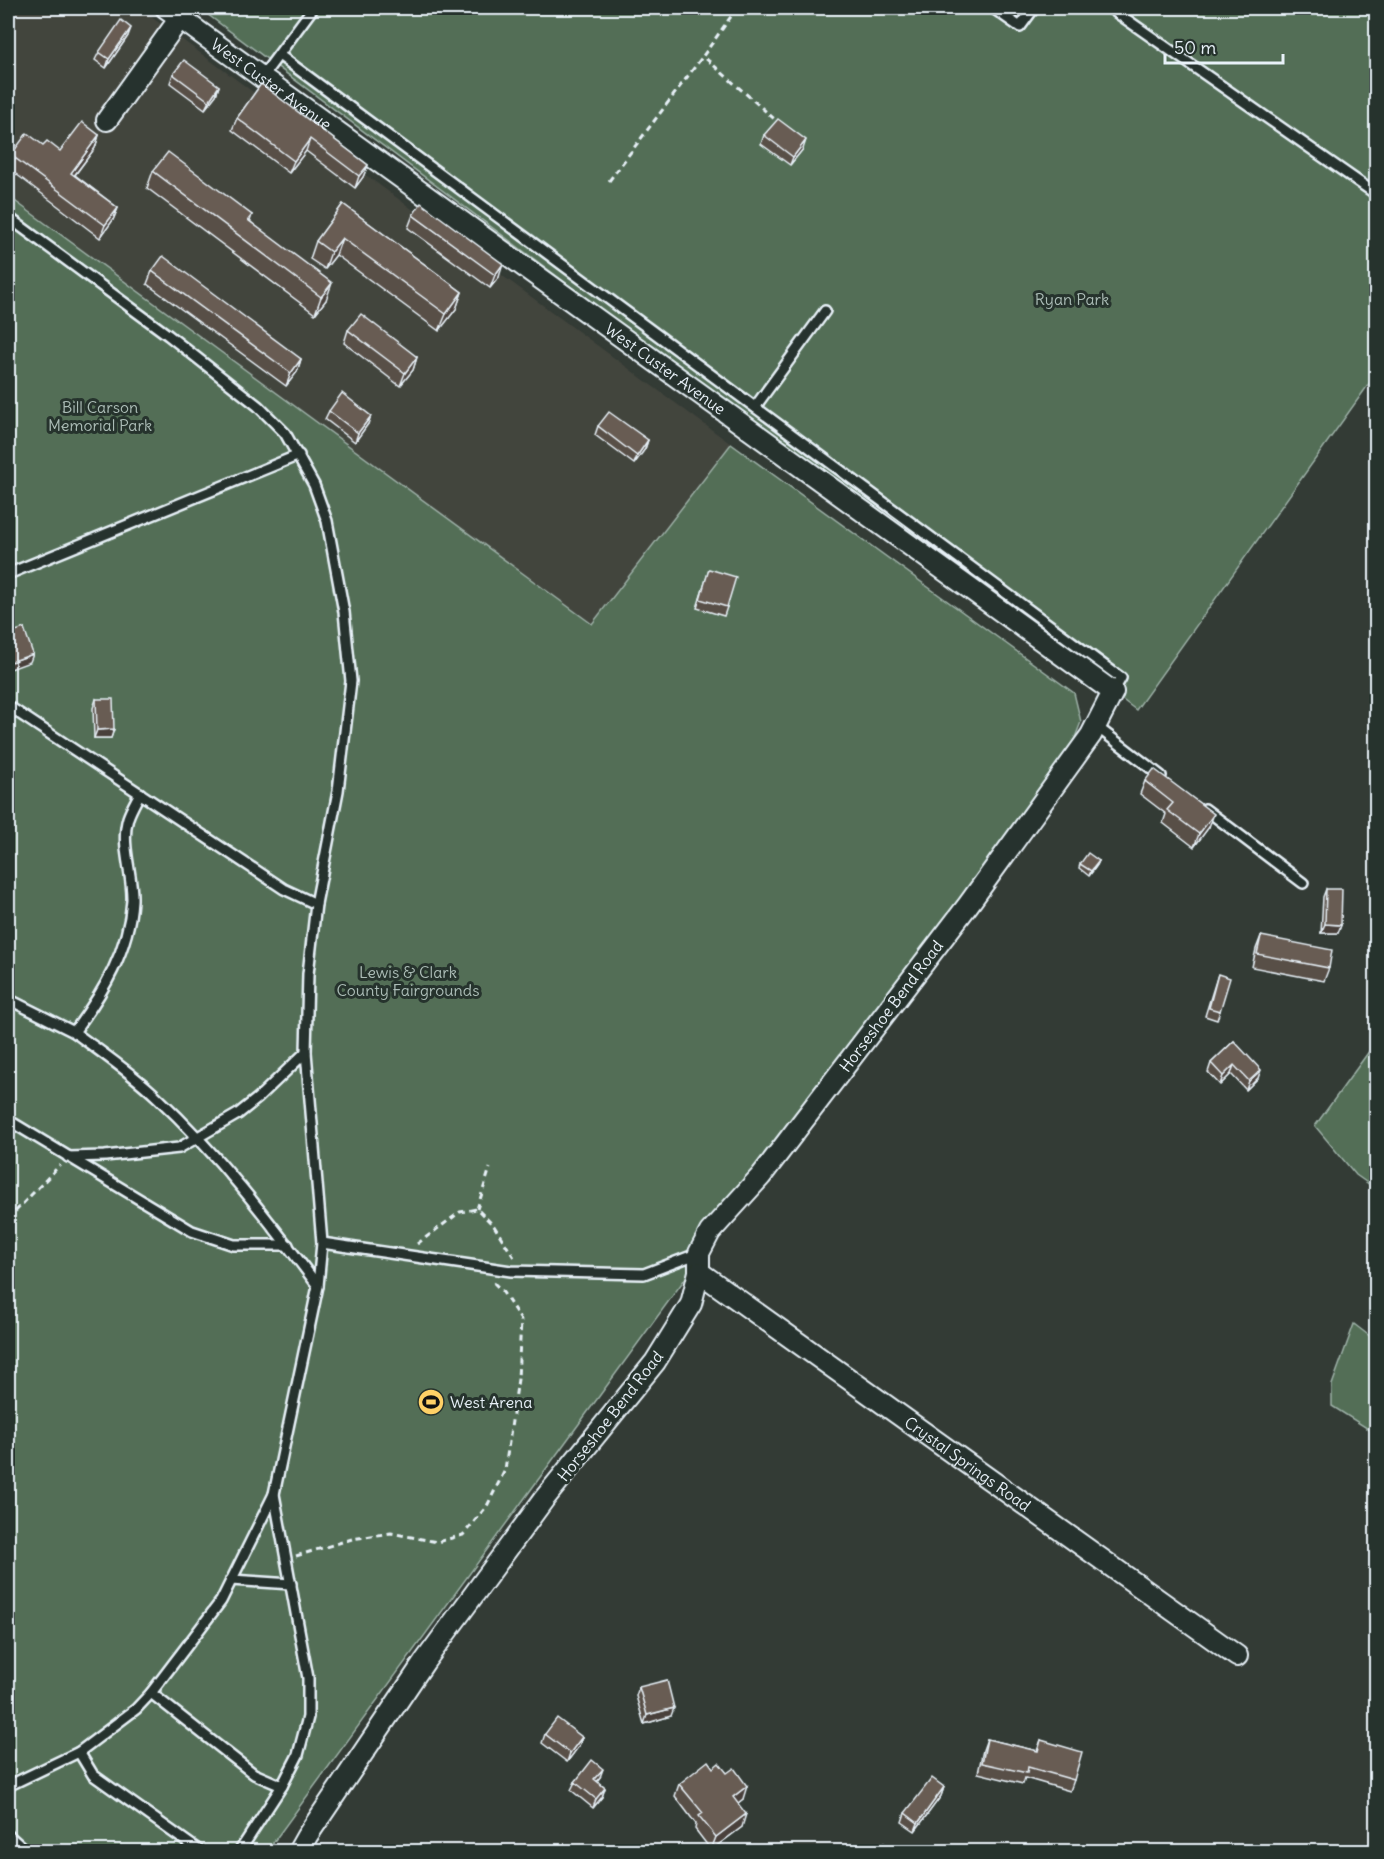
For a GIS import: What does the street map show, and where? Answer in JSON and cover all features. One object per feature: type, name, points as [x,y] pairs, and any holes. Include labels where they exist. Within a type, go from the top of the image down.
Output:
[{"type":"street","name":"West Custer Avenue","points":[[173,13],[1113,692]]},
{"type":"street","points":[[107,120],[173,13]]},
{"type":"street","points":[[1096,726],[1113,692]]},
{"type":"street","name":"Horseshoe Bend Road","points":[[298,1851],[425,1661],[544,1499],[656,1362],[691,1304],[699,1262],[710,1232],[768,1167],[968,905],[1082,749],[1096,726]]},
{"type":"street","name":"Crystal Springs Road","points":[[699,1262],[1237,1656]]},
{"type":"lane","points":[[262,77],[313,8]]},
{"type":"lane","points":[[993,8],[1020,27],[1034,8]]},
{"type":"lane","points":[[1110,8],[1377,194]]},
{"type":"lane","points":[[279,55],[1121,678],[1113,692]]},
{"type":"lane","points":[[8,217],[168,335],[258,406],[285,433],[314,485],[327,521],[344,612],[351,681],[338,791],[316,904],[308,974],[306,1052],[322,1243],[318,1286],[274,1494],[221,1601],[151,1693],[135,1709],[79,1752],[8,1786]]},
{"type":"lane","points":[[755,407],[825,311]]},
{"type":"lane","points":[[8,574],[299,455]]},
{"type":"lane","points":[[8,706],[284,889],[316,904]]},
{"type":"lane","points":[[1096,726],[1171,783]]},
{"type":"lane","points":[[74,1032],[90,1010],[119,960],[130,922],[132,898],[126,839],[128,820],[140,793]]},
{"type":"lane","points":[[1199,804],[1303,883]]},
{"type":"lane","points":[[8,999],[74,1032],[155,1095],[227,1168],[318,1286]]},
{"type":"lane","points":[[68,1157],[105,1156],[179,1148],[238,1114],[306,1052]]},
{"type":"lane","points":[[8,1120],[192,1231],[234,1245],[288,1245]]},
{"type":"lane","points":[[322,1243],[522,1271],[644,1274],[699,1262]]},
{"type":"lane","points":[[239,1851],[282,1786],[298,1755],[308,1717],[308,1678],[274,1494]]},
{"type":"lane","points":[[231,1580],[291,1584]]},
{"type":"lane","points":[[151,1693],[254,1774],[282,1786]]},
{"type":"lane","points":[[79,1752],[93,1775],[201,1851]]},
{"type":"lane","points":[[8,1835],[27,1851]]},
{"type":"path","points":[[609,181],[737,8]]},
{"type":"path","points":[[703,56],[782,125]]},
{"type":"path","points":[[8,1219],[68,1157]]},
{"type":"path","points":[[477,1209],[490,1168]]},
{"type":"path","points":[[402,1255],[460,1212],[477,1209]]},
{"type":"path","points":[[477,1209],[494,1226],[522,1271]]},
{"type":"path","points":[[286,1559],[352,1539],[391,1533],[437,1542],[463,1535],[487,1506],[505,1470],[518,1379],[521,1320],[502,1292],[479,1266]]},
{"type":"shaded area","points":[[8,8],[139,8],[731,444],[592,624],[8,196]]},
{"type":"green space","name":"Ryan Park","points":[[199,8],[1376,8],[1376,374],[1136,710]]},
{"type":"green space","name":"Lewis & Clark County Fairgrounds","points":[[8,196],[592,624],[731,444],[1074,693],[1081,722],[1069,753],[267,1851],[8,1851]]},
{"type":"green space","points":[[1376,1037],[1376,1189],[1356,1175],[1315,1126],[1370,1050]]},
{"type":"green space","points":[[1354,1324],[1376,1341],[1376,1434],[1332,1406],[1332,1385]]},
{"type":"building","points":[[121,20],[131,28],[109,59],[99,52]]},
{"type":"building","points":[[184,60],[219,86],[209,101],[173,74]]},
{"type":"building","points":[[261,84],[368,165],[359,176],[310,139],[294,161],[237,118]]},
{"type":"building","points":[[778,119],[806,140],[793,157],[764,135]]},
{"type":"building","points":[[82,122],[99,135],[71,173],[118,208],[105,225],[11,155],[27,133],[43,145],[47,141],[60,151]]},
{"type":"building","points":[[168,152],[252,215],[248,220],[332,283],[321,297],[153,171]]},
{"type":"building","points":[[421,203],[503,264],[495,275],[413,215]]},
{"type":"building","points":[[343,204],[462,292],[446,314],[342,238],[331,252],[316,241]]},
{"type":"building","points":[[163,256],[301,359],[291,373],[152,271]]},
{"type":"building","points":[[361,314],[417,357],[405,373],[348,330]]},
{"type":"building","points":[[342,393],[371,416],[358,433],[329,411]]},
{"type":"building","points":[[609,412],[648,440],[637,456],[598,426]]},
{"type":"building","points":[[709,569],[736,577],[727,607],[700,599]]},
{"type":"building","points":[[24,628],[33,654],[8,663],[8,634]]},
{"type":"building","points":[[96,699],[113,699],[114,729],[97,730]]},
{"type":"building","points":[[1154,769],[1214,814],[1199,834],[1167,810],[1173,803],[1145,781]]},
{"type":"building","points":[[1088,853],[1099,861],[1091,871],[1080,864]]},
{"type":"building","points":[[1326,889],[1342,889],[1341,925],[1325,924]]},
{"type":"building","points":[[1261,936],[1332,950],[1329,968],[1257,954]]},
{"type":"building","points":[[1218,974],[1230,978],[1220,1011],[1209,1008]]},
{"type":"building","points":[[1234,1041],[1261,1070],[1249,1081],[1234,1065],[1223,1076],[1211,1063]]},
{"type":"building","points":[[667,1680],[674,1708],[647,1715],[639,1687]]},
{"type":"building","points":[[557,1718],[582,1737],[570,1753],[545,1734]]},
{"type":"building","points":[[987,1739],[1038,1751],[1041,1740],[1082,1752],[1074,1780],[1028,1767],[1027,1773],[982,1763]]},
{"type":"building","points":[[592,1760],[603,1769],[594,1779],[605,1788],[596,1799],[575,1782]]},
{"type":"building","points":[[708,1761],[713,1768],[719,1763],[727,1773],[734,1768],[747,1786],[733,1797],[746,1814],[716,1837],[699,1816],[703,1813],[679,1784]]},
{"type":"building","points":[[932,1778],[944,1787],[918,1823],[905,1813]]},
{"type":"building","points":[[884,1843],[895,1851],[878,1851]]},
{"type":"place","name":"West Arena","points":[[431,1402]]},
{"type":"park label","name":"Bill Carson Memorial Park","points":[[100,416]]}]
